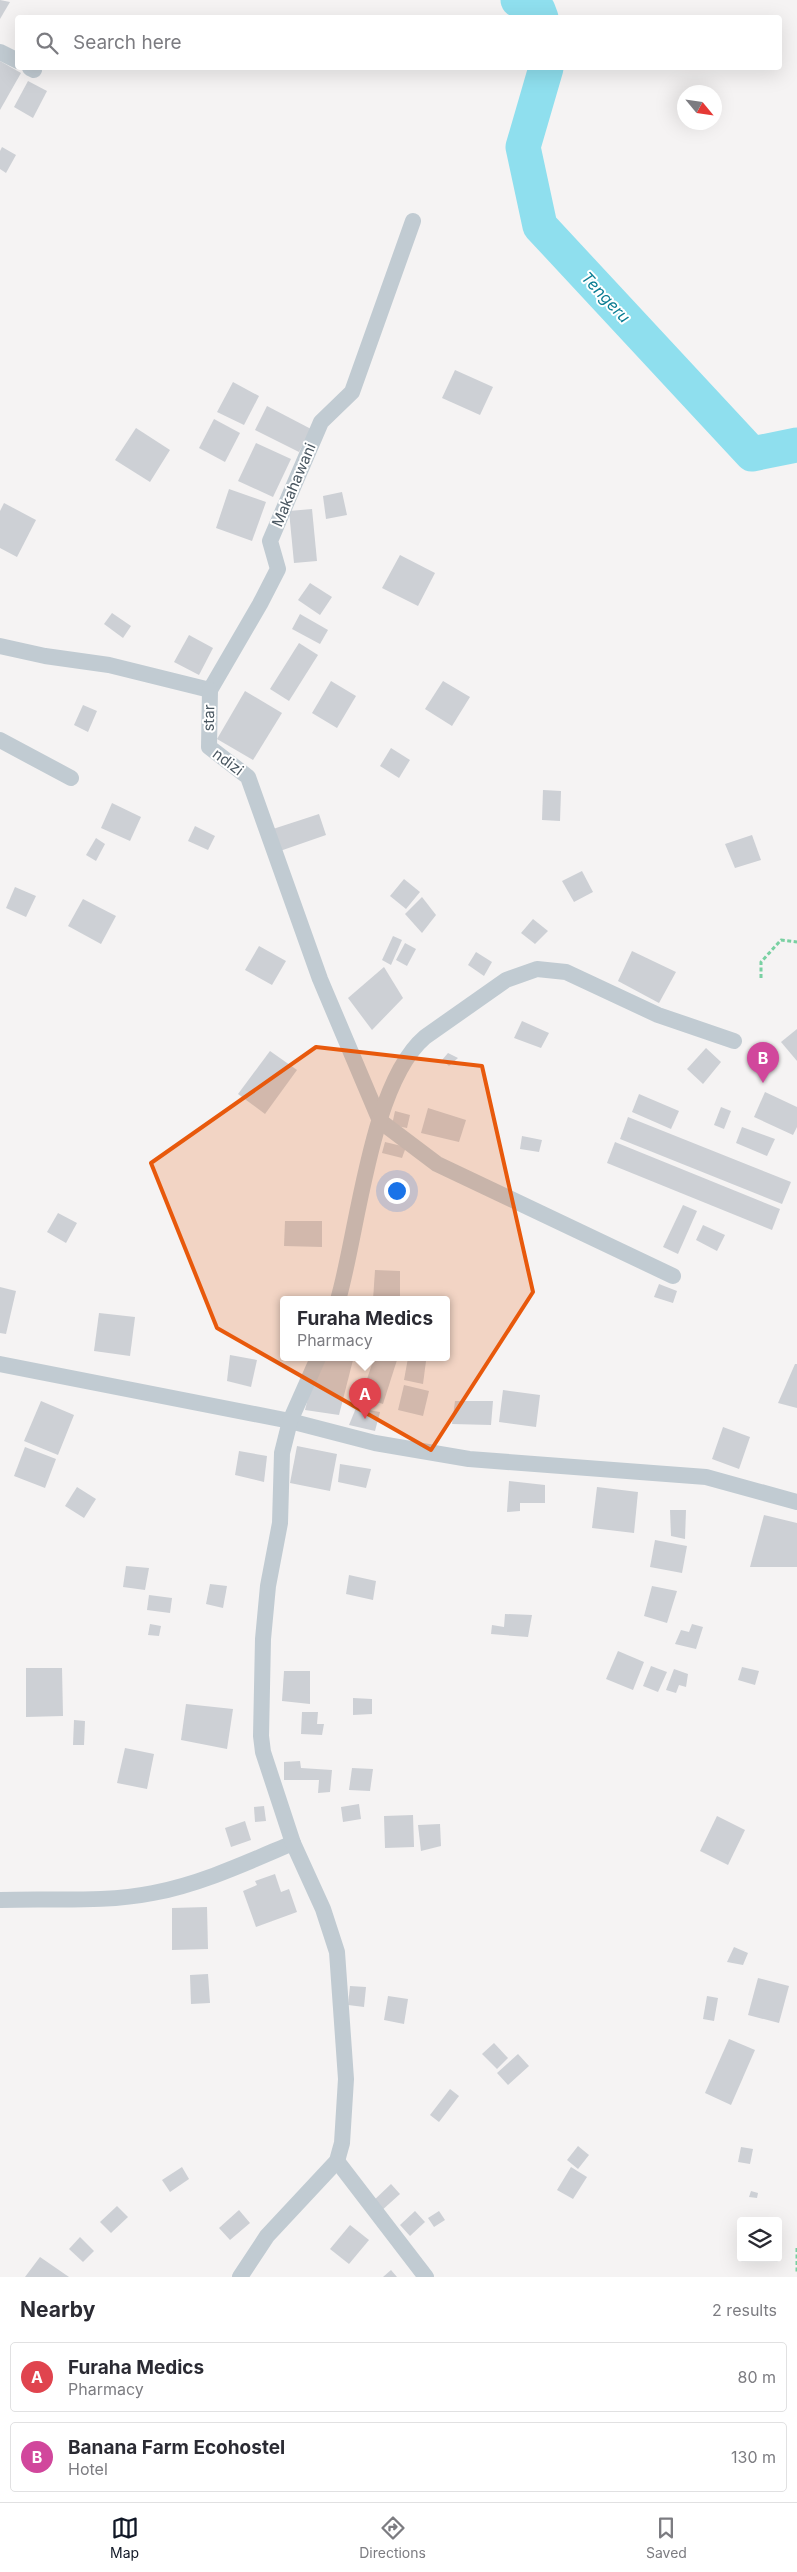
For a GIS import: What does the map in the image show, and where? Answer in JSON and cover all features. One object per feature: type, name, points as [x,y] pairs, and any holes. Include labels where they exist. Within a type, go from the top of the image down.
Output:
[{"type":"street","points":[[0,52],[15,60]]},
{"type":"street","name":"Makahawani","points":[[210,690],[278,569],[270,541],[321,422],[352,392],[413,221]]},
{"type":"street","points":[[0,646],[45,656],[109,666],[210,690]]},
{"type":"street","name":"star","points":[[209,747],[210,690]]},
{"type":"street","points":[[0,740],[71,778]]},
{"type":"street","name":"ndizi","points":[[209,747],[248,776],[320,979],[380,1121]]},
{"type":"street","points":[[339,1296],[356,1209],[380,1121],[400,1070],[419,1042],[506,980],[537,969],[566,972],[658,1015],[734,1041]]},
{"type":"street","points":[[380,1121],[437,1164],[673,1276]]},
{"type":"street","points":[[240,2277],[268,2236],[337,2161],[342,2143],[346,2079],[340,1972],[337,1952],[323,1909],[293,1843],[263,1752],[261,1736],[263,1639],[268,1586],[280,1523],[282,1452],[290,1421],[317,1361]]},
{"type":"street","points":[[0,1364],[290,1421],[375,1443],[469,1459],[706,1477],[797,1502]]},
{"type":"street","points":[[0,1900],[63,1901],[152,1894],[187,1884],[293,1843]]},
{"type":"street","points":[[337,2161],[426,2277]]},
{"type":"path","points":[[761,978],[761,962],[781,940],[797,942]]},
{"type":"path","points":[[797,2248],[797,2273]]},
{"type":"highlighted area","points":[[316,1047],[482,1066],[533,1292],[431,1450],[217,1328],[151,1163]]},
{"type":"building","points":[[0,0],[10,2],[0,19]]},
{"type":"building","points":[[0,61],[21,73],[0,110]]},
{"type":"building","points":[[28,81],[47,91],[33,118],[14,107]]},
{"type":"building","points":[[2,147],[16,155],[6,173],[0,169],[0,151]]},
{"type":"building","points":[[455,370],[493,387],[480,415],[442,398]]},
{"type":"building","points":[[233,382],[259,396],[244,425],[217,412]]},
{"type":"building","points":[[267,406],[311,429],[299,452],[255,430]]},
{"type":"building","points":[[214,419],[240,433],[225,462],[199,448]]},
{"type":"building","points":[[136,428],[170,450],[150,482],[115,460]]},
{"type":"building","points":[[256,443],[291,459],[273,497],[238,481]]},
{"type":"building","points":[[229,489],[266,502],[252,541],[216,528]]},
{"type":"building","points":[[342,492],[347,515],[326,519],[323,496]]},
{"type":"building","points":[[4,503],[36,520],[17,557],[0,548],[0,511]]},
{"type":"building","points":[[312,509],[317,561],[294,563],[289,511]]},
{"type":"building","points":[[400,555],[435,573],[418,606],[382,588]]},
{"type":"building","points":[[310,583],[332,597],[320,615],[298,600]]},
{"type":"building","points":[[112,613],[131,626],[123,638],[104,624]]},
{"type":"building","points":[[300,614],[328,630],[320,644],[292,629]]},
{"type":"building","points":[[189,635],[213,648],[199,675],[174,662]]},
{"type":"building","points":[[299,643],[318,655],[289,701],[270,689]]},
{"type":"building","points":[[331,681],[356,696],[337,728],[312,713]]},
{"type":"building","points":[[443,681],[470,697],[452,726],[425,709]]},
{"type":"building","points":[[245,691],[282,713],[253,760],[217,739]]},
{"type":"building","points":[[83,705],[97,711],[88,732],[74,725]]},
{"type":"building","points":[[391,748],[410,760],[399,778],[380,766]]},
{"type":"building","points":[[543,790],[561,791],[560,821],[542,820]]},
{"type":"building","points":[[112,803],[141,817],[130,841],[101,828]]},
{"type":"building","points":[[319,814],[326,835],[280,851],[273,829]]},
{"type":"building","points":[[195,826],[215,836],[208,850],[188,841]]},
{"type":"building","points":[[752,835],[761,860],[735,868],[725,844]]},
{"type":"building","points":[[96,838],[105,844],[96,861],[86,855]]},
{"type":"building","points":[[582,871],[593,892],[574,902],[562,881]]},
{"type":"building","points":[[404,879],[420,892],[406,909],[390,896]]},
{"type":"building","points":[[15,887],[36,896],[26,917],[6,908]]},
{"type":"building","points":[[422,897],[436,915],[422,933],[405,914]]},
{"type":"building","points":[[83,899],[116,916],[101,944],[68,926]]},
{"type":"building","points":[[533,919],[548,931],[535,944],[521,933]]},
{"type":"building","points":[[393,936],[402,940],[391,965],[382,960]]},
{"type":"building","points":[[405,943],[416,949],[407,966],[396,960]]},
{"type":"building","points":[[259,946],[286,961],[272,985],[245,970]]},
{"type":"building","points":[[632,951],[676,972],[659,1003],[618,981]]},
{"type":"building","points":[[476,952],[492,962],[484,976],[468,965]]},
{"type":"building","points":[[384,967],[403,998],[372,1030],[348,998]]},
{"type":"building","points":[[522,1021],[549,1033],[541,1048],[514,1038]]},
{"type":"building","points":[[797,1029],[797,1061],[781,1042]]},
{"type":"building","points":[[706,1048],[721,1062],[703,1084],[687,1069]]},
{"type":"building","points":[[270,1051],[297,1070],[265,1114],[238,1094]]},
{"type":"building","points":[[448,1053],[458,1058],[449,1066],[442,1060]]},
{"type":"building","points":[[765,1092],[797,1107],[797,1127],[793,1135],[754,1117]]},
{"type":"building","points":[[639,1094],[679,1111],[671,1129],[632,1112]]},
{"type":"building","points":[[721,1107],[731,1111],[724,1129],[714,1125]]},
{"type":"building","points":[[428,1108],[466,1120],[459,1142],[421,1133]]},
{"type":"building","points":[[395,1111],[410,1115],[407,1128],[392,1125]]},
{"type":"building","points":[[628,1117],[791,1182],[782,1204],[620,1139]]},
{"type":"building","points":[[742,1127],[775,1139],[767,1156],[736,1143]]},
{"type":"building","points":[[522,1136],[542,1140],[539,1152],[520,1149]]},
{"type":"building","points":[[385,1142],[406,1147],[402,1158],[382,1153]]},
{"type":"building","points":[[615,1142],[780,1209],[772,1230],[607,1163]]},
{"type":"building","points":[[683,1205],[697,1211],[678,1254],[663,1247]]},
{"type":"building","points":[[58,1213],[77,1223],[66,1243],[47,1232]]},
{"type":"building","points":[[285,1221],[322,1221],[322,1247],[284,1246]]},
{"type":"building","points":[[703,1225],[725,1235],[717,1251],[696,1240]]},
{"type":"building","points":[[375,1270],[400,1271],[400,1296],[373,1296]]},
{"type":"building","points":[[659,1284],[677,1291],[673,1303],[654,1297]]},
{"type":"building","points":[[0,1287],[16,1291],[6,1334],[0,1333]]},
{"type":"building","points":[[99,1313],[135,1317],[130,1356],[94,1351]]},
{"type":"building","points":[[230,1355],[257,1360],[251,1387],[227,1381]]},
{"type":"building","points":[[317,1361],[353,1361],[339,1415],[305,1410]]},
{"type":"building","points":[[373,1361],[397,1361],[383,1404],[361,1397]]},
{"type":"building","points":[[407,1361],[426,1361],[423,1384],[404,1380]]},
{"type":"building","points":[[795,1364],[797,1364],[797,1408],[778,1403]]},
{"type":"building","points":[[404,1385],[429,1391],[423,1416],[398,1410]]},
{"type":"building","points":[[503,1390],[540,1395],[536,1427],[499,1422]]},
{"type":"building","points":[[41,1401],[74,1415],[58,1455],[24,1441]]},
{"type":"building","points":[[455,1401],[493,1401],[491,1425],[452,1424]]},
{"type":"building","points":[[356,1408],[380,1412],[375,1431],[349,1425]]},
{"type":"building","points":[[723,1427],[750,1437],[739,1469],[712,1459]]},
{"type":"building","points":[[297,1446],[337,1454],[330,1491],[290,1483]]},
{"type":"building","points":[[25,1447],[56,1459],[45,1488],[14,1476]]},
{"type":"building","points":[[239,1451],[267,1456],[264,1482],[235,1475]]},
{"type":"building","points":[[340,1464],[371,1469],[366,1488],[338,1482]]},
{"type":"building","points":[[509,1481],[545,1485],[545,1503],[520,1503],[520,1511],[507,1512]]},
{"type":"building","points":[[77,1487],[96,1499],[84,1518],[65,1506]]},
{"type":"building","points":[[597,1487],[638,1492],[634,1533],[592,1528]]},
{"type":"building","points":[[670,1510],[686,1510],[685,1539],[671,1536]]},
{"type":"building","points":[[764,1515],[797,1523],[797,1567],[750,1567]]},
{"type":"building","points":[[655,1540],[687,1546],[682,1573],[650,1567]]},
{"type":"building","points":[[126,1566],[149,1568],[145,1590],[123,1587]]},
{"type":"building","points":[[349,1575],[376,1581],[373,1600],[346,1594]]},
{"type":"building","points":[[210,1584],[227,1586],[223,1608],[206,1604]]},
{"type":"building","points":[[652,1586],[677,1591],[667,1623],[644,1616]]},
{"type":"building","points":[[149,1595],[172,1598],[170,1613],[147,1610]]},
{"type":"building","points":[[505,1614],[532,1615],[528,1637],[491,1634],[492,1625],[504,1627]]},
{"type":"building","points":[[150,1624],[161,1626],[159,1636],[148,1635]]},
{"type":"building","points":[[692,1624],[703,1627],[696,1649],[675,1644],[681,1630],[689,1632]]},
{"type":"building","points":[[618,1651],[644,1662],[633,1690],[606,1679]]},
{"type":"building","points":[[651,1666],[667,1672],[658,1692],[643,1686]]},
{"type":"building","points":[[742,1667],[759,1671],[755,1685],[738,1680]]},
{"type":"building","points":[[26,1668],[62,1668],[63,1716],[26,1717]]},
{"type":"building","points":[[674,1669],[688,1674],[686,1687],[679,1685],[676,1693],[666,1690]]},
{"type":"building","points":[[284,1671],[310,1671],[310,1704],[282,1701]]},
{"type":"building","points":[[353,1698],[372,1699],[372,1714],[353,1715]]},
{"type":"building","points":[[186,1704],[233,1709],[227,1749],[181,1740]]},
{"type":"building","points":[[302,1712],[318,1712],[317,1724],[324,1724],[322,1735],[301,1734]]},
{"type":"building","points":[[74,1720],[85,1721],[84,1745],[73,1745]]},
{"type":"building","points":[[125,1748],[154,1754],[147,1789],[117,1783]]},
{"type":"building","points":[[300,1761],[301,1768],[332,1770],[330,1792],[318,1793],[319,1780],[284,1780],[284,1762]]},
{"type":"building","points":[[352,1768],[373,1769],[370,1791],[349,1790]]},
{"type":"building","points":[[359,1804],[361,1819],[343,1822],[341,1807]]},
{"type":"building","points":[[264,1806],[266,1821],[255,1822],[254,1807]]},
{"type":"building","points":[[413,1815],[414,1847],[385,1848],[384,1816]]},
{"type":"building","points":[[717,1816],[745,1830],[728,1865],[700,1851]]},
{"type":"building","points":[[245,1821],[251,1840],[231,1847],[225,1828]]},
{"type":"building","points":[[440,1824],[441,1846],[421,1851],[418,1825]]},
{"type":"building","points":[[275,1874],[281,1892],[289,1889],[297,1912],[256,1927],[243,1891],[257,1885],[255,1881]]},
{"type":"building","points":[[207,1907],[208,1949],[172,1950],[172,1908]]},
{"type":"building","points":[[734,1947],[748,1953],[743,1965],[727,1962]]},
{"type":"building","points":[[208,1974],[210,2003],[191,2004],[190,1975]]},
{"type":"building","points":[[758,1978],[789,1986],[779,2023],[748,2015]]},
{"type":"building","points":[[350,1986],[366,1987],[364,2007],[348,2005]]},
{"type":"building","points":[[388,1996],[408,1999],[404,2024],[384,2020]]},
{"type":"building","points":[[707,1996],[718,1998],[714,2021],[703,2019]]},
{"type":"building","points":[[729,2039],[755,2050],[731,2105],[705,2093]]},
{"type":"building","points":[[494,2043],[508,2058],[497,2069],[482,2054]]},
{"type":"building","points":[[518,2054],[529,2066],[508,2085],[497,2073]]},
{"type":"building","points":[[450,2089],[459,2096],[439,2122],[430,2115]]},
{"type":"building","points":[[578,2146],[589,2155],[578,2169],[567,2160]]},
{"type":"building","points":[[741,2147],[753,2149],[750,2164],[738,2162]]},
{"type":"building","points":[[182,2167],[189,2179],[170,2192],[162,2180]]},
{"type":"building","points":[[571,2167],[587,2177],[573,2199],[557,2190]]},
{"type":"building","points":[[391,2184],[400,2194],[380,2212],[371,2203]]},
{"type":"building","points":[[751,2191],[758,2193],[757,2198],[749,2197]]},
{"type":"building","points":[[117,2206],[128,2217],[111,2233],[100,2222]]},
{"type":"building","points":[[239,2210],[250,2223],[230,2240],[219,2228]]},
{"type":"building","points":[[415,2211],[425,2222],[410,2236],[400,2225]]},
{"type":"building","points":[[439,2211],[445,2220],[434,2227],[428,2218]]},
{"type":"building","points":[[350,2225],[369,2240],[349,2264],[330,2249]]},
{"type":"building","points":[[80,2237],[94,2251],[83,2262],[69,2249]]},
{"type":"building","points":[[40,2257],[69,2277],[25,2277]]},
{"type":"building","points":[[391,2270],[397,2277],[383,2277]]},
{"type":"waterway","name":"Tengeru","points":[[518,0],[538,10],[540,15]]},
{"type":"waterway","name":"Tengeru","points":[[545,70],[523,147],[540,226],[752,454],[797,445]]},
{"type":"place","name":"Banana Farm Ecohostel","points":[[763,1083]]},
{"type":"place","name":"Furaha Medics","points":[[365,1419]]}]
